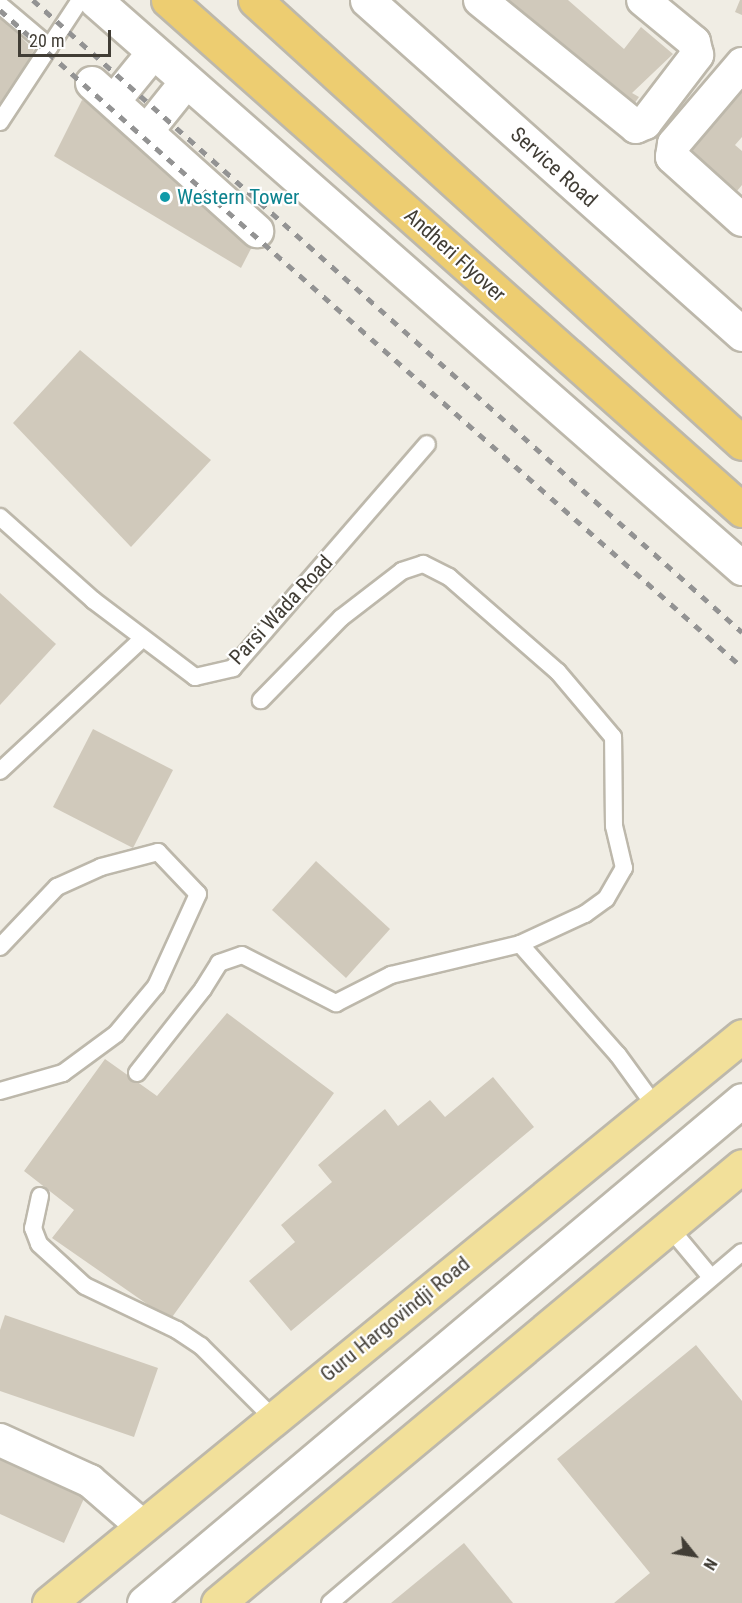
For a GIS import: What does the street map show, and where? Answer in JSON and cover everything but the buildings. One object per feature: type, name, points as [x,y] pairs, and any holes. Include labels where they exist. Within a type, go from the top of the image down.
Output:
[{"type":"highway","name":"Andheri Flyover","points":[[168,0],[742,510]]},
{"type":"highway","points":[[255,0],[742,443]]},
{"type":"main road","name":"Guru Hargovindji Road","points":[[49,1603],[141,1525],[742,1036]]},
{"type":"main road","points":[[218,1603],[742,1166]]},
{"type":"street","points":[[95,0],[742,568]]},
{"type":"street","name":"Service Road","points":[[366,0],[742,334]]},
{"type":"street","points":[[480,0],[636,127],[645,123],[697,54],[694,42],[643,0]]},
{"type":"street","points":[[154,52],[103,92],[257,231]]},
{"type":"street","points":[[742,64],[674,144],[672,157],[742,220]]},
{"type":"street","points":[[147,131],[187,81]]},
{"type":"street","points":[[144,1603],[742,1100]]},
{"type":"street","points":[[0,1440],[90,1480],[141,1525]]},
{"type":"lane","points":[[0,122],[80,0]]},
{"type":"lane","points":[[0,4],[50,47]]},
{"type":"lane","name":"Parsi Wada Road","points":[[0,518],[93,600],[195,677],[232,668],[427,444]]},
{"type":"lane","points":[[137,1073],[203,989],[219,963],[242,955],[336,1003],[390,975],[520,944],[592,909],[616,886],[624,868],[614,826],[613,737],[558,672],[449,577],[423,564],[402,571],[341,618],[261,700]]},
{"type":"lane","points":[[0,771],[143,638]]},
{"type":"lane","points":[[0,947],[57,887],[101,867],[158,852],[198,894],[156,986],[116,1034],[63,1073],[0,1092]]},
{"type":"lane","points":[[520,944],[618,1055],[656,1106]]},
{"type":"lane","points":[[40,1196],[33,1228],[39,1244],[85,1287],[177,1330],[201,1346],[273,1418]]},
{"type":"lane","points":[[669,1227],[710,1276]]},
{"type":"lane","points":[[330,1603],[742,1251]]},
{"type":"railway","points":[[33,0],[742,632]]},
{"type":"railway","points":[[0,10],[742,667]]},
{"type":"place","name":"Western Tower","points":[[165,197]]}]
